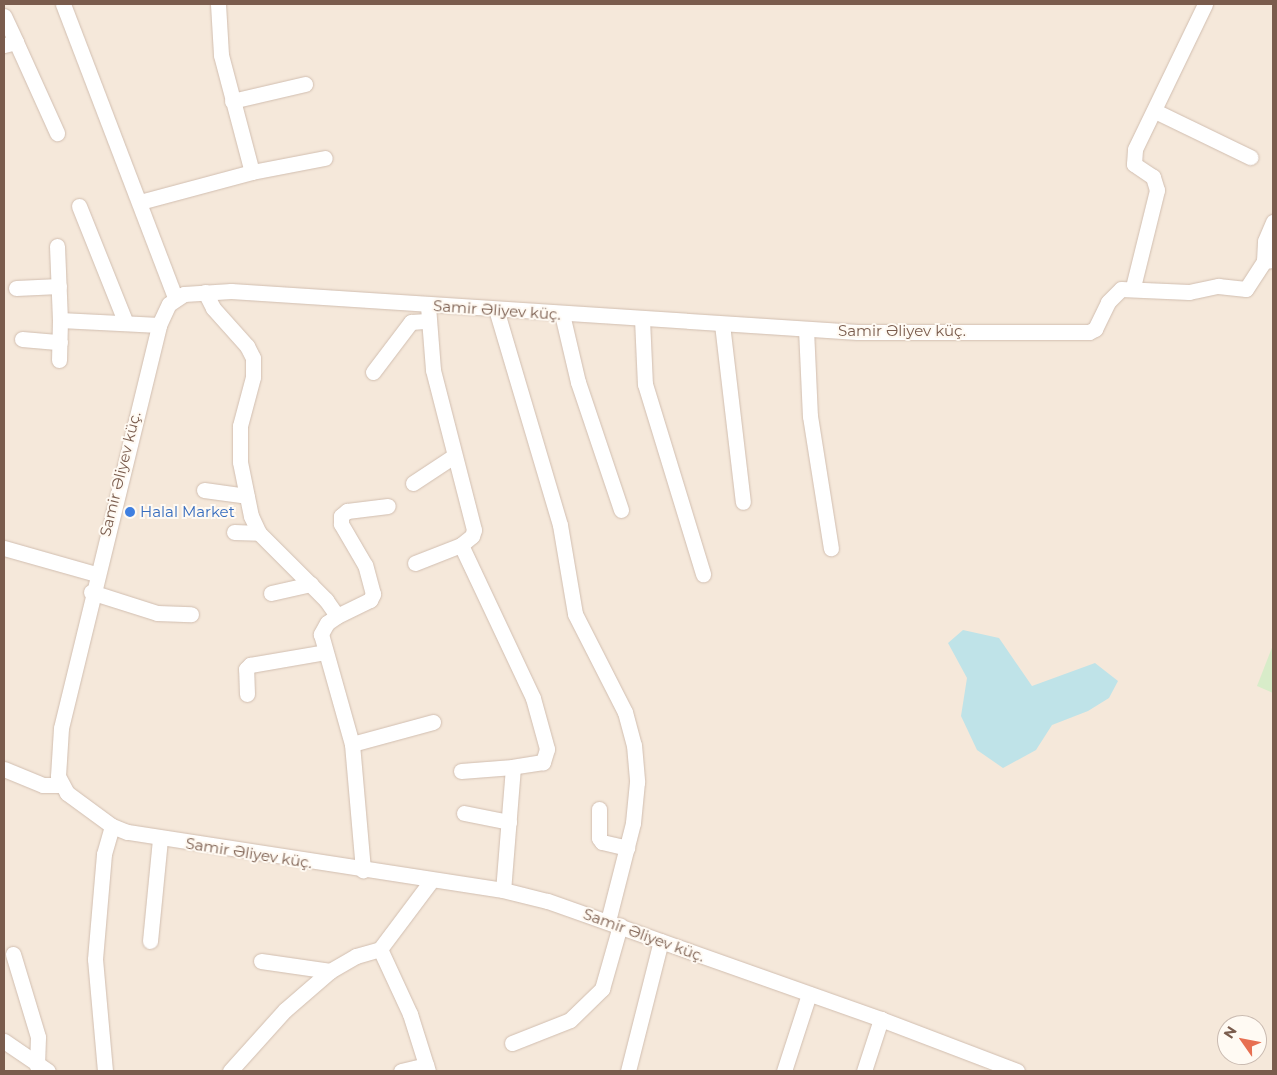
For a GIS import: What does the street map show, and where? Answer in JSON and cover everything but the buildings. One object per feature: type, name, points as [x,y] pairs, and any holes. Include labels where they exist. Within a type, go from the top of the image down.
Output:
[{"type":"street","points":[[64,4],[175,298]]},
{"type":"street","points":[[218,4],[218,36],[232,101],[252,172]]},
{"type":"street","points":[[1205,4],[1132,158],[1134,164],[1153,177],[1157,190],[1133,288],[1189,292],[1208,287],[1246,290],[1269,260],[1265,242],[1273,222]]},
{"type":"street","points":[[4,16],[10,44],[56,133]]},
{"type":"street","points":[[232,101],[305,84]]},
{"type":"street","points":[[1155,111],[1250,157]]},
{"type":"street","points":[[140,202],[252,172],[325,158]]},
{"type":"street","points":[[79,206],[125,321]]},
{"type":"street","points":[[57,246],[60,320],[58,360]]},
{"type":"street","points":[[16,288],[58,286]]},
{"type":"street","name":"Samir Əliyev küç.","points":[[1017,1071],[881,1019],[614,924],[503,890],[431,881],[160,839],[112,826],[81,805],[61,785],[57,764],[60,728],[91,592],[159,325],[175,298],[184,294],[205,292],[428,313],[496,309],[806,329],[1089,332],[1095,328],[1114,295],[1121,289],[1133,288]]},
{"type":"street","points":[[205,292],[213,308],[247,346],[253,358],[253,377],[240,426],[240,462],[247,496],[259,533],[311,584],[337,616]]},
{"type":"street","points":[[496,309],[560,525],[575,614],[625,712],[634,746],[637,782],[602,989],[570,1020],[512,1043]]},
{"type":"street","points":[[373,372],[411,322],[428,313],[433,370],[474,530],[472,536],[462,545],[415,563]]},
{"type":"street","points":[[562,314],[578,382],[621,510]]},
{"type":"street","points":[[642,319],[646,384],[703,574]]},
{"type":"street","points":[[60,320],[125,321],[159,325]]},
{"type":"street","points":[[722,324],[743,502]]},
{"type":"street","points":[[806,329],[810,416],[831,548]]},
{"type":"street","points":[[22,340],[60,342]]},
{"type":"street","points":[[413,483],[454,456]]},
{"type":"street","points":[[204,490],[247,496]]},
{"type":"street","points":[[362,870],[352,744],[325,652],[322,630],[337,616],[370,600],[373,594],[365,565],[340,524],[341,516],[347,511],[388,506]]},
{"type":"street","points":[[234,532],[259,533]]},
{"type":"street","points":[[461,771],[513,767],[543,762],[547,748],[533,698],[462,545]]},
{"type":"street","points":[[4,548],[96,574]]},
{"type":"street","points":[[271,593],[311,584]]},
{"type":"street","points":[[91,592],[157,613],[191,614]]},
{"type":"street","points":[[247,694],[246,669],[250,665],[325,652]]},
{"type":"street","points":[[352,744],[433,722]]},
{"type":"street","points":[[503,890],[513,767]]},
{"type":"street","points":[[4,769],[43,785],[61,785]]},
{"type":"street","points":[[599,809],[599,838],[602,842],[627,848]]},
{"type":"street","points":[[464,813],[509,822]]},
{"type":"street","points":[[105,1071],[95,959],[104,854],[112,826]]},
{"type":"street","points":[[150,941],[160,839]]},
{"type":"street","points":[[230,1071],[285,1010],[330,971],[356,956],[380,949],[431,881]]},
{"type":"street","points":[[628,1071],[661,941]]},
{"type":"street","points":[[380,949],[410,1014],[427,1068],[400,1071]]},
{"type":"street","points":[[13,954],[38,1037],[43,1068]]},
{"type":"street","points":[[260,961],[330,971]]},
{"type":"street","points":[[784,1071],[808,994]]},
{"type":"street","points":[[864,1071],[881,1019]]},
{"type":"street","points":[[4,1041],[43,1068]]},
{"type":"shaded area","points":[[4,4],[1273,4],[1273,1071],[4,1071]]},
{"type":"green space","points":[[1273,645],[1273,693],[1257,686]]},
{"type":"water","points":[[963,630],[999,638],[1032,686],[1095,663],[1118,681],[1109,698],[1088,711],[1052,725],[1036,750],[1003,768],[977,750],[961,716],[967,678],[948,643]]},
{"type":"place","name":"Halal Market","points":[[130,512]]}]
